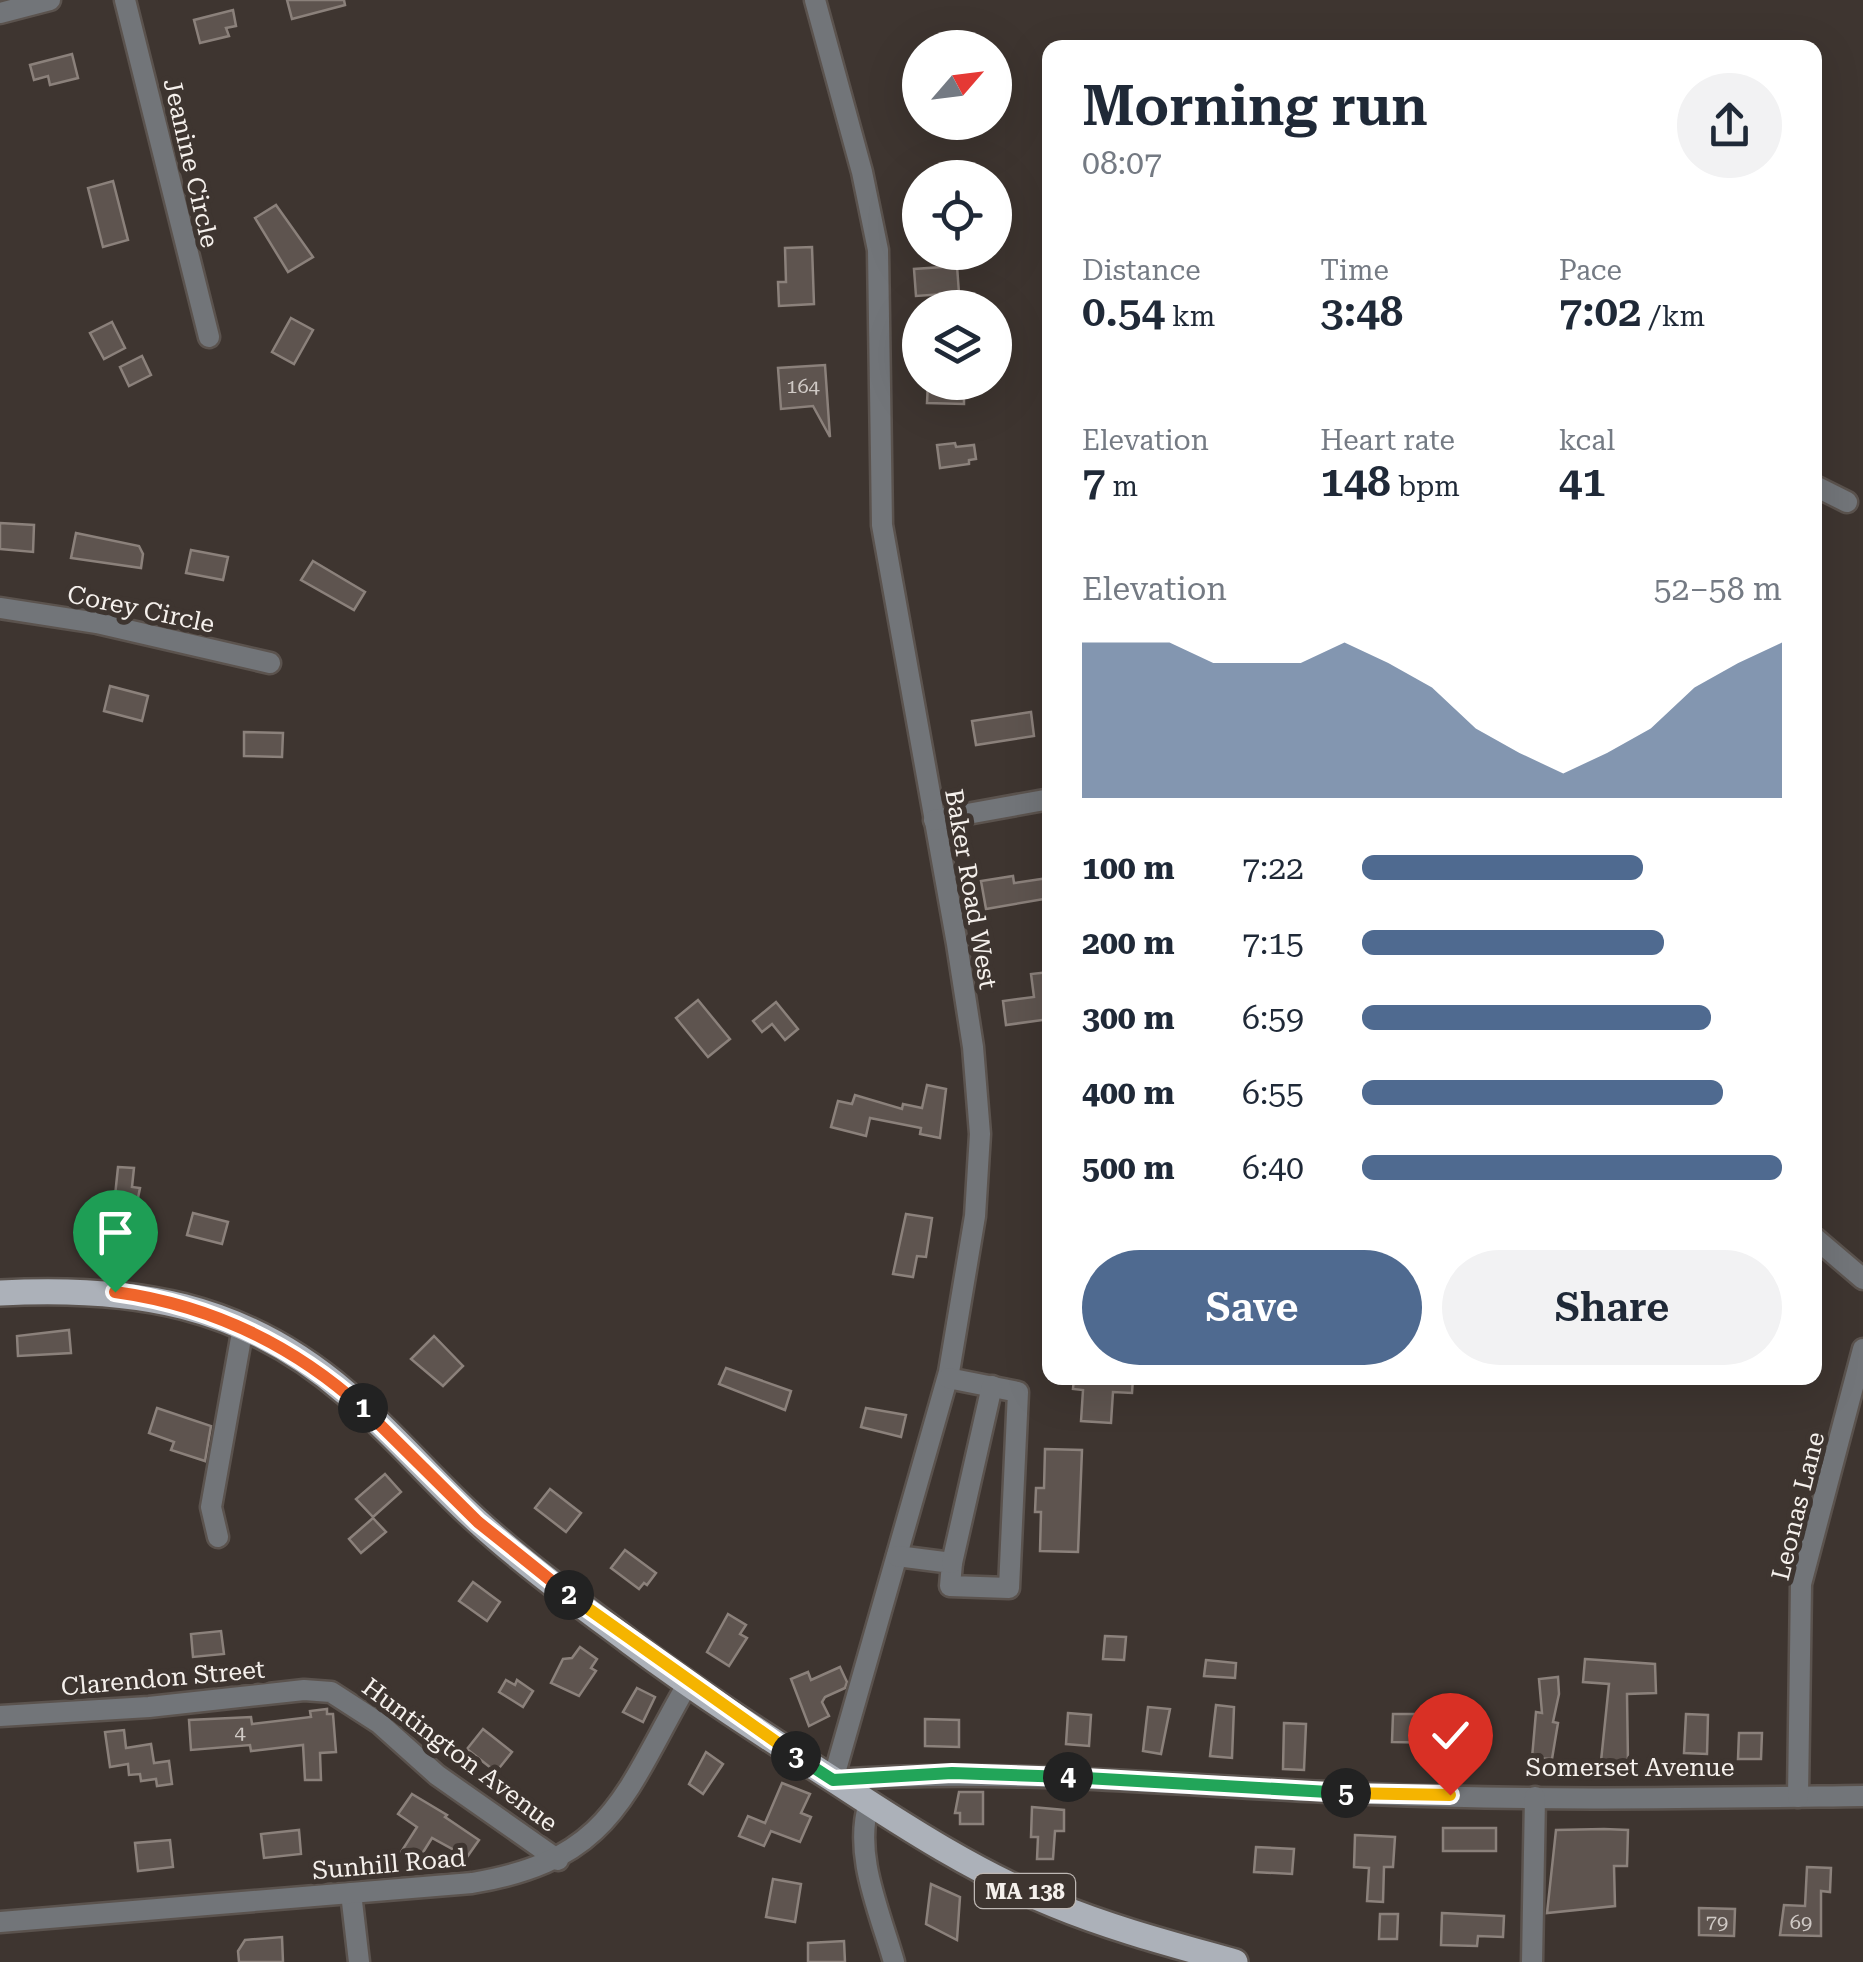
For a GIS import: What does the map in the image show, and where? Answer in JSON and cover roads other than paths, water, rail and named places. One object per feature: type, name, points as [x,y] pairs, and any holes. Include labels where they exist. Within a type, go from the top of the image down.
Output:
[{"type":"main road","name":"MA 138","points":[[0,1293],[115,1292],[182,1304],[272,1341],[328,1377],[498,1540],[688,1683],[833,1780],[984,1872],[1054,1905],[1127,1932],[1235,1962]]},
{"type":"street","points":[[0,13],[50,0]]},
{"type":"street","name":"Jeanine Circle","points":[[125,0],[209,337]]},
{"type":"street","name":"Baker Road West","points":[[815,0],[862,172],[878,250],[882,525],[974,1047],[980,1134],[975,1216],[948,1378],[833,1780]]},
{"type":"street","points":[[1822,489],[1848,502]]},
{"type":"street","name":"Corey Circle","points":[[0,608],[97,623],[270,663]]},
{"type":"street","points":[[934,820],[1042,800]]},
{"type":"street","points":[[1822,1244],[1863,1279]]},
{"type":"street","points":[[218,1537],[211,1507],[244,1328]]},
{"type":"street","name":"Leonas Lane","points":[[1798,1796],[1801,1584],[1863,1349]]},
{"type":"street","points":[[948,1378],[992,1386],[1018,1392],[1009,1588],[950,1586],[992,1386]]},
{"type":"street","points":[[897,1556],[952,1563]]},
{"type":"street","name":"Sunhill Road","points":[[0,1922],[472,1883],[538,1868],[558,1860],[588,1839],[608,1817],[688,1683]]},
{"type":"street","name":"Clarendon Street","points":[[0,1716],[149,1707],[304,1690],[331,1692]]},
{"type":"street","name":"Huntington Avenue","points":[[331,1692],[366,1714],[437,1774],[558,1860]]},
{"type":"street","name":"Somerset Avenue","points":[[833,1780],[952,1773],[1132,1778],[1376,1795],[1863,1796]]},
{"type":"street","points":[[1532,1962],[1535,1798]]},
{"type":"street","points":[[870,1803],[862,1833],[864,1852],[894,1962]]},
{"type":"street","points":[[351,1893],[359,1962]]}]
